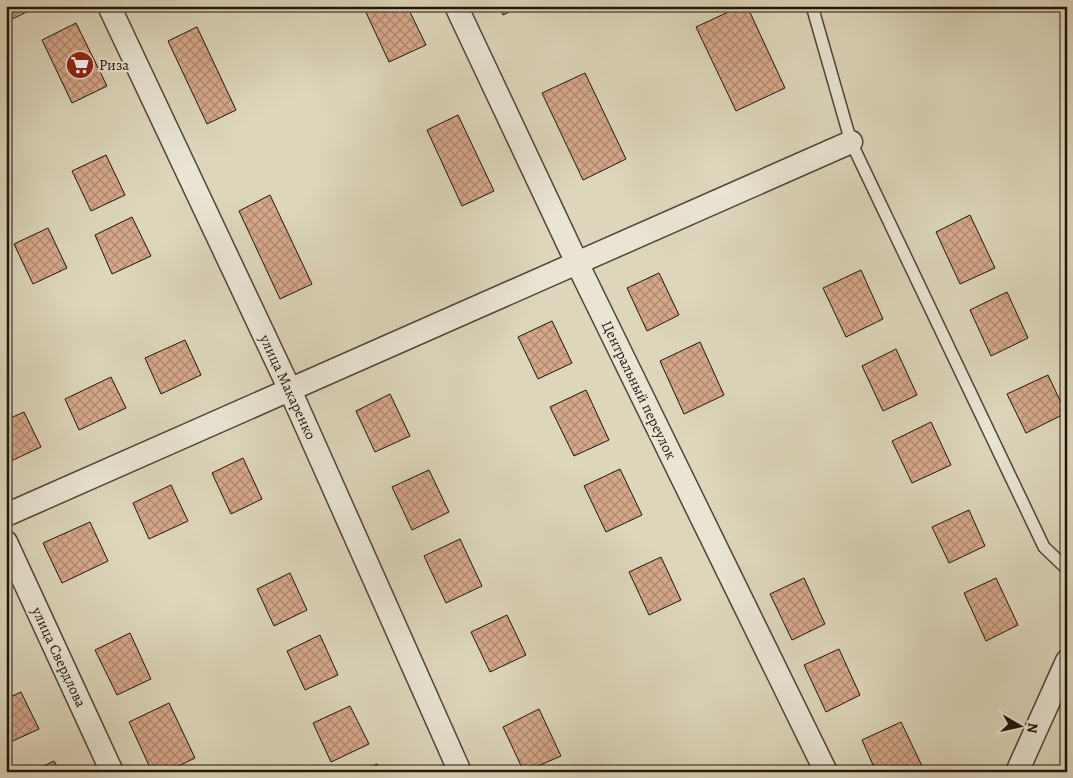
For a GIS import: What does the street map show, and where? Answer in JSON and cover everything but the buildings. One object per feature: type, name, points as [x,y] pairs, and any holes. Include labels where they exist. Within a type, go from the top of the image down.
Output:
[{"type":"street","name":"улица Макаренко","points":[[109,6],[290,390],[460,772]]},
{"type":"street","name":"Центральный переулок","points":[[456,6],[577,263],[826,772]]},
{"type":"street","points":[[6,515],[851,142]]},
{"type":"street","name":"улица Свердлова","points":[[6,542],[112,772]]},
{"type":"street","points":[[1017,772],[1067,661]]},
{"type":"street","points":[[1029,744],[1034,772]]},
{"type":"lane","points":[[812,6],[851,142],[1044,547],[1067,569]]},
{"type":"place","name":"Риза","points":[[80,65]]}]
